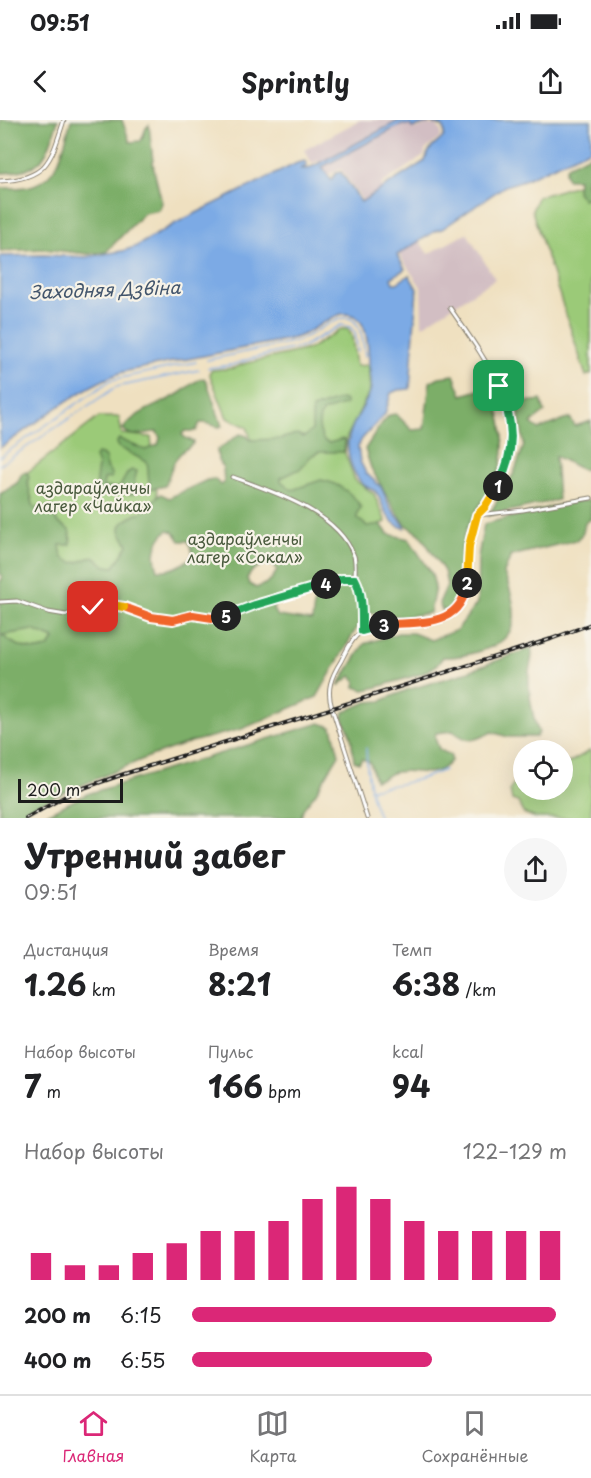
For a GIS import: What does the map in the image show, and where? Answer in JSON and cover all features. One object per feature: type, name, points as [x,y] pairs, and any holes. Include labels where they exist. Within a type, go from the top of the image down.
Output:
[{"type":"street","points":[[0,181],[29,177],[45,166],[52,155],[64,120]]},
{"type":"street","points":[[367,818],[328,696],[329,683],[353,640],[362,631],[374,627],[440,619],[453,614],[462,604],[465,596],[469,546],[477,515],[489,499],[507,466],[512,440],[510,420],[499,386],[450,308]]},
{"type":"street","points":[[233,477],[277,494],[316,514],[341,533],[356,564],[355,579],[361,607],[362,631]]},
{"type":"street","points":[[477,515],[523,510],[591,498]]},
{"type":"street","points":[[0,602],[17,601],[48,612],[66,615],[81,609],[106,604],[151,617],[173,620],[193,615],[212,618],[224,617],[255,605],[342,579],[355,579]]},
{"type":"shaded area","points":[[360,120],[411,120],[415,129],[436,125],[441,131],[441,137],[425,150],[424,156],[381,184],[428,254],[467,233],[495,279],[422,326],[421,287],[341,169],[327,175],[319,161],[312,163],[304,150]]},
{"type":"green space","points":[[0,120],[58,120],[50,144],[41,160],[26,169],[0,173]]},
{"type":"green space","points":[[71,120],[122,120],[130,142],[141,141],[149,125],[154,170],[162,203],[159,210],[144,213],[106,252],[88,254],[44,249],[0,251],[0,188],[34,185],[50,174],[60,158]]},
{"type":"green space","points":[[591,154],[591,174],[586,184],[591,187],[591,197],[583,199],[577,192],[578,179],[567,179],[565,172],[567,166]]},
{"type":"green space","points":[[591,180],[591,374],[586,376],[532,211],[537,197]]},
{"type":"green space","points":[[341,329],[348,329],[352,336],[356,366],[368,365],[370,390],[347,437],[345,453],[355,480],[374,494],[386,522],[355,535],[265,482],[247,427],[227,418],[209,373],[212,370],[235,368],[243,364],[309,349]]},
{"type":"green space","points":[[454,375],[462,395],[489,387],[501,423],[503,448],[502,461],[493,485],[471,519],[465,534],[454,601],[450,610],[442,610],[439,603],[447,585],[444,571],[420,534],[406,525],[392,505],[371,468],[365,449],[389,415],[396,414],[412,430],[424,429],[430,382],[439,377]]},
{"type":"green space","points":[[204,378],[222,426],[200,423],[196,431],[185,431],[182,434],[194,442],[193,444],[176,459],[165,486],[151,489],[147,462],[118,447],[117,442],[119,439],[145,450],[158,445],[160,438],[157,432],[134,435],[123,429],[142,412]]},
{"type":"green space","name":"аздараўленчы лагер «Сокал»","points":[[341,399],[346,401],[346,404],[322,412],[319,423],[324,441],[329,443],[343,439],[345,441],[344,452],[319,452],[311,456],[300,469],[281,478],[281,481],[292,490],[321,480],[333,483],[358,503],[361,508],[357,518],[367,526],[381,524],[388,534],[409,539],[432,574],[435,587],[430,613],[402,617],[368,612],[317,697],[242,729],[191,742],[148,757],[31,807],[16,818],[0,818],[0,581],[2,575],[0,574],[0,494],[17,483],[22,473],[26,472],[29,476],[28,484],[34,508],[53,507],[56,511],[56,521],[69,530],[70,545],[60,545],[62,557],[74,563],[94,557],[106,566],[114,567],[128,545],[120,530],[126,520],[146,509],[161,494],[169,498],[207,480],[214,479],[221,485],[224,483],[223,467],[218,461],[217,450],[240,434],[247,436],[250,440],[279,439],[297,434],[304,437],[312,430],[312,409]],"holes":[[[168,530],[174,532],[180,541],[188,541],[193,555],[177,567],[158,570],[155,553]],[[266,563],[277,569],[269,581],[256,588],[249,584],[247,578],[253,570]],[[311,594],[315,597],[312,621],[278,616],[273,610],[276,598]],[[33,630],[54,639],[44,649],[37,650],[21,647],[2,635]]]},
{"type":"green space","points":[[541,400],[545,412],[531,423],[539,429],[570,418],[575,426],[591,421],[591,464],[583,470],[555,456],[558,500],[488,516],[514,473],[524,445],[517,403]]},
{"type":"green space","name":"аздараўленчы лагер «Чайка»","points":[[99,417],[119,417],[122,434],[151,437],[158,502],[115,585],[56,581],[24,475]]},
{"type":"green space","points":[[97,454],[106,459],[106,467],[112,475],[111,478],[104,479],[103,487],[119,488],[128,472],[137,471],[134,482],[137,490],[133,494],[98,490],[96,480],[98,466],[95,457]]},
{"type":"green space","points":[[591,500],[591,519],[585,523],[583,533],[577,540],[511,556],[504,573],[512,598],[514,621],[504,639],[494,646],[475,652],[457,657],[443,657],[437,665],[424,673],[374,688],[364,690],[355,687],[356,681],[351,676],[338,686],[364,644],[398,633],[413,633],[431,640],[457,630],[477,603],[478,557],[484,524],[566,503]]},
{"type":"green space","points":[[33,630],[54,639],[44,649],[37,650],[21,647],[1,635]]},
{"type":"green space","points":[[531,648],[529,686],[532,711],[539,733],[536,737],[508,737],[492,732],[472,740],[463,738],[453,731],[436,733],[435,738],[439,749],[451,756],[451,761],[444,768],[430,773],[400,771],[378,780],[375,780],[370,762],[362,759],[359,763],[354,761],[351,736],[343,718],[344,712],[367,702],[381,701]]},
{"type":"green space","points":[[320,723],[332,727],[339,755],[303,809],[301,818],[38,818],[87,794]]},
{"type":"green space","points":[[591,750],[591,818],[536,818],[523,813],[518,802],[512,800],[510,790],[513,785],[513,800],[573,800],[573,760]]},
{"type":"water","name":"Заходняя Дзвіна","points":[[400,120],[591,120],[591,149],[524,180],[505,186],[442,229],[397,255],[405,269],[391,278],[393,283],[409,275],[417,289],[410,389],[391,393],[385,414],[362,439],[358,447],[360,461],[366,473],[381,487],[390,507],[405,528],[399,527],[391,520],[377,493],[359,480],[349,458],[350,433],[371,386],[365,332],[358,319],[352,315],[338,315],[294,338],[111,376],[78,394],[0,448],[0,256],[86,257],[122,251],[135,247],[176,223],[297,163],[305,161],[307,166],[300,169],[308,169]],"holes":[[[431,123],[442,126],[443,137],[429,151],[425,161],[361,202],[341,172],[336,173],[331,180],[322,167],[401,125],[410,125],[412,128]]]},
{"type":"waterway","points":[[207,360],[297,341],[342,318],[350,318],[357,324],[362,336],[365,356]]},
{"type":"waterway","points":[[208,368],[232,365],[304,346],[341,325],[350,327],[355,333],[358,352]]},
{"type":"waterway","points":[[0,457],[111,380],[196,362]]},
{"type":"waterway","points":[[0,465],[116,387],[199,370]]},
{"type":"waterway","points":[[366,748],[371,793],[380,818]]},
{"type":"waterway","points":[[370,789],[408,782],[444,770]]},
{"type":"railway","points":[[26,818],[75,791],[124,774],[551,639],[591,624]]},
{"type":"route","points":[[93,607],[106,604],[151,617],[173,620],[193,615],[224,617],[255,605],[342,579],[355,579],[361,607],[362,631],[374,627],[440,619],[453,614],[462,604],[465,596],[469,546],[477,515],[485,507],[498,484],[511,454],[510,420],[499,386]]}]
